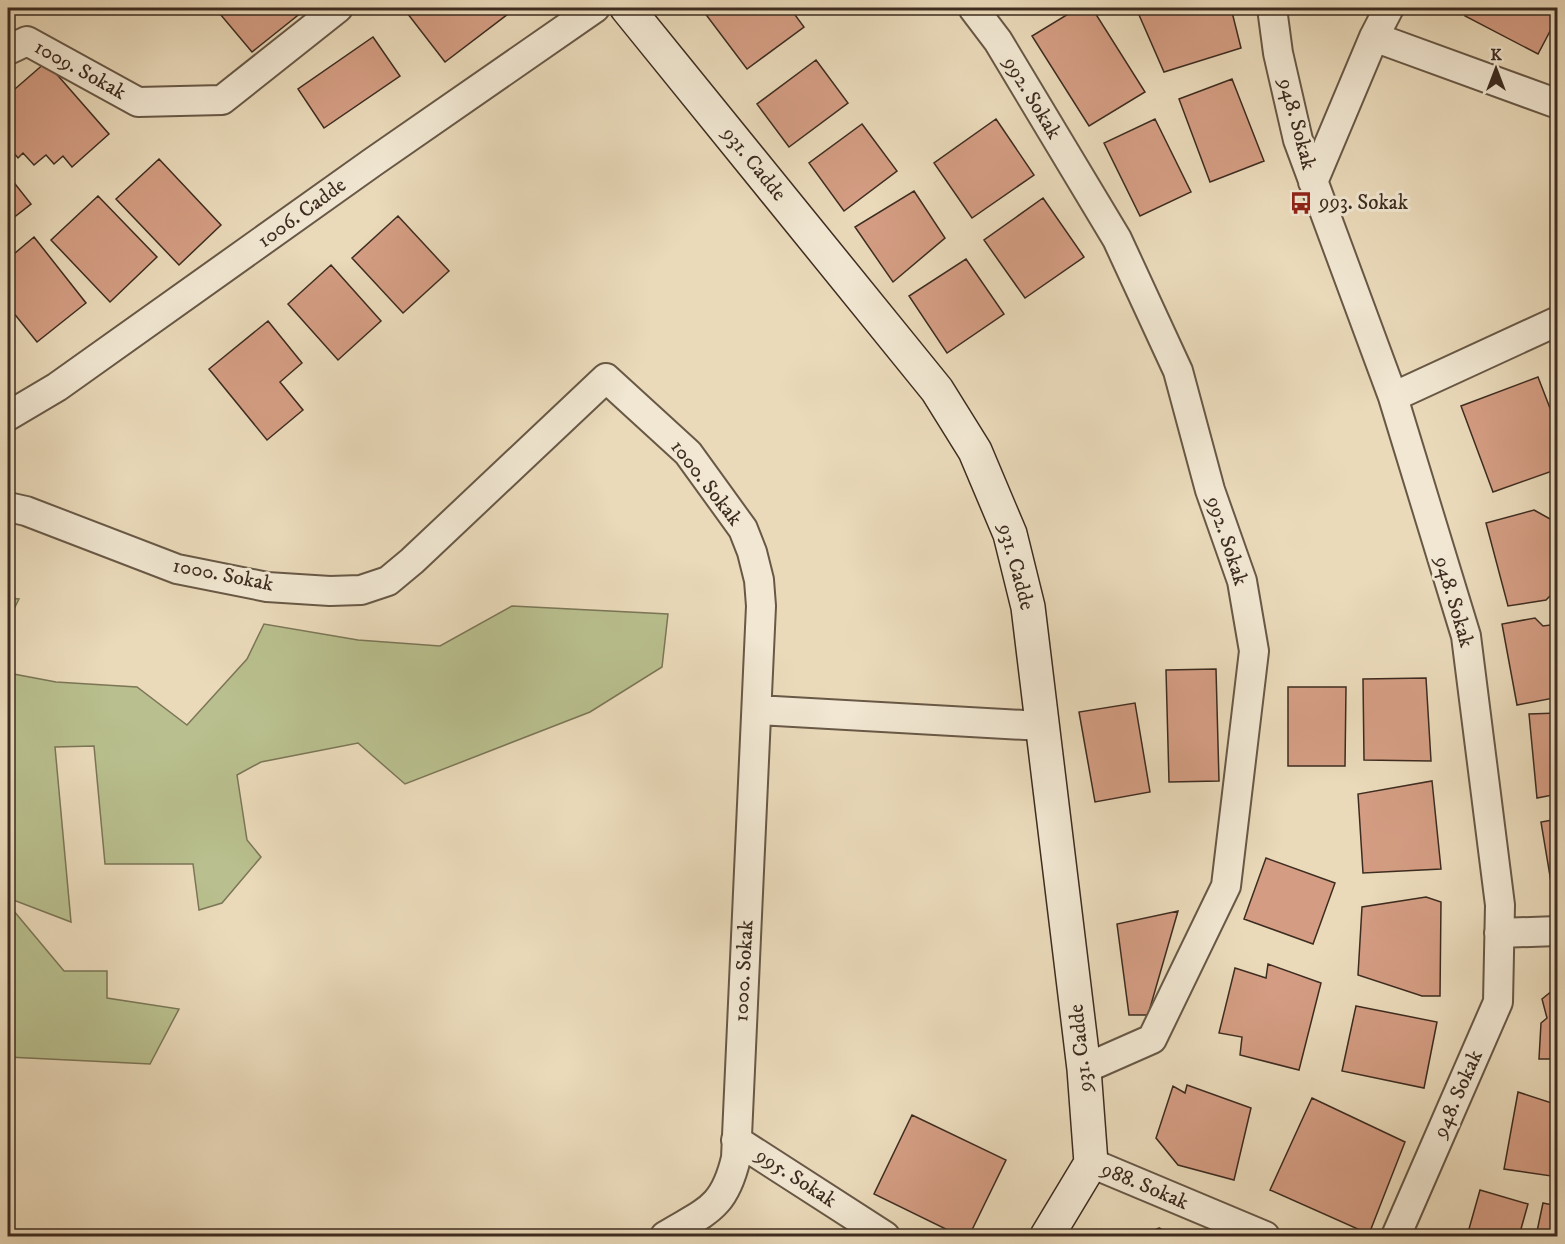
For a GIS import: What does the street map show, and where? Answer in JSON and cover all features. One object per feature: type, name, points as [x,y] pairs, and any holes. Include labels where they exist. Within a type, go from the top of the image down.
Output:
[{"type":"main road","name":"931. Cadde","points":[[627,8],[937,390],[975,451],[1010,534],[1028,607],[1084,1069],[1091,1163]]},
{"type":"main road","points":[[1047,1236],[1091,1163]]},
{"type":"street","name":"1009. Sokak","points":[[8,50],[27,41],[138,102],[222,100],[338,8]]},
{"type":"street","name":"1006. Cadde","points":[[8,416],[57,387],[373,162],[595,8]]},
{"type":"street","name":"992. Sokak","points":[[973,8],[998,41],[1117,239],[1178,371],[1210,490],[1242,581],[1254,651],[1226,886],[1152,1039],[1084,1069]]},
{"type":"street","name":"948. Sokak","points":[[1272,8],[1278,53],[1298,140],[1393,397],[1466,636],[1500,905],[1498,1002],[1396,1236]]},
{"type":"street","points":[[1313,182],[1374,37],[1389,8]]},
{"type":"street","points":[[1374,37],[1557,104]]},
{"type":"street","points":[[1393,397],[1557,321]]},
{"type":"street","name":"1000. Sokak","points":[[8,507],[26,511],[177,569],[267,586],[330,591],[362,590],[388,581],[412,561],[606,378],[688,453],[743,530],[752,552],[759,580],[761,606],[736,1158],[732,1176],[716,1204],[665,1236]]},
{"type":"street","points":[[757,710],[1042,726]]},
{"type":"street","points":[[1499,933],[1557,931]]},
{"type":"street","name":"995. Sokak","points":[[736,1140],[885,1236]]},
{"type":"street","name":"988. Sokak","points":[[1091,1163],[1228,1229],[1265,1236]]},
{"type":"green space","points":[[8,598],[19,599],[8,621]]},
{"type":"green space","points":[[512,606],[668,614],[662,667],[590,712],[405,784],[358,743],[261,762],[237,775],[247,840],[261,857],[222,903],[199,910],[193,864],[105,864],[94,746],[55,747],[71,922],[8,898],[8,673],[56,682],[137,687],[187,725],[247,659],[264,624],[358,640],[440,646]]},
{"type":"green space","points":[[8,904],[64,971],[107,971],[107,998],[179,1009],[150,1064],[8,1057]]},
{"type":"building","points":[[215,8],[307,8],[252,52]]},
{"type":"building","points":[[509,8],[512,11],[445,62],[404,9]]},
{"type":"building","points":[[701,8],[790,8],[804,27],[747,69]]},
{"type":"building","points":[[1078,8],[1092,8],[1145,92],[1089,126],[1032,36]]},
{"type":"building","points":[[1136,8],[1231,8],[1241,48],[1164,72]]},
{"type":"building","points":[[1469,8],[1558,8],[1558,16],[1538,54],[1465,16]]},
{"type":"building","points":[[373,37],[400,76],[324,128],[298,89]]},
{"type":"building","points":[[816,60],[848,103],[789,147],[757,104]]},
{"type":"building","points":[[46,62],[109,134],[72,167],[63,156],[54,164],[46,155],[34,165],[23,153],[18,158],[8,146],[8,95]]},
{"type":"building","points":[[1232,79],[1264,161],[1210,182],[1179,99]]},
{"type":"building","points":[[996,119],[1034,175],[972,218],[934,163]]},
{"type":"building","points":[[1155,119],[1191,192],[1140,216],[1104,143]]},
{"type":"building","points":[[862,124],[897,171],[844,211],[809,163]]},
{"type":"building","points":[[159,159],[221,225],[179,265],[116,199]]},
{"type":"building","points":[[8,175],[31,204],[8,222]]},
{"type":"building","points":[[914,191],[945,238],[893,282],[855,227]]},
{"type":"building","points":[[98,196],[157,257],[110,302],[51,240]]},
{"type":"building","points":[[1043,198],[1084,257],[1025,298],[984,240]]},
{"type":"building","points":[[398,216],[449,271],[403,313],[352,258]]},
{"type":"building","points":[[34,237],[86,303],[37,342],[8,306],[8,259]]},
{"type":"building","points":[[966,259],[1004,314],[947,353],[909,296]]},
{"type":"building","points":[[331,265],[381,321],[338,360],[288,304]]},
{"type":"building","points":[[268,321],[302,363],[280,382],[303,410],[267,440],[209,369]]},
{"type":"building","points":[[1538,377],[1558,429],[1558,469],[1493,492],[1461,406]]},
{"type":"building","points":[[1534,510],[1552,520],[1558,545],[1558,588],[1546,600],[1508,606],[1486,523]]},
{"type":"building","points":[[1535,618],[1543,626],[1558,624],[1558,686],[1552,687],[1554,698],[1517,705],[1502,624]]},
{"type":"building","points":[[1216,669],[1219,781],[1169,782],[1166,670]]},
{"type":"building","points":[[1426,678],[1431,761],[1364,760],[1363,679]]},
{"type":"building","points":[[1288,687],[1346,687],[1345,766],[1288,766]]},
{"type":"building","points":[[1135,703],[1150,792],[1095,802],[1079,712]]},
{"type":"building","points":[[1558,713],[1558,794],[1537,798],[1529,714]]},
{"type":"building","points":[[1432,781],[1441,869],[1363,873],[1358,794]]},
{"type":"building","points":[[1558,819],[1558,906],[1555,906],[1541,822]]},
{"type":"building","points":[[1266,858],[1335,883],[1313,944],[1244,919]]},
{"type":"building","points":[[1426,897],[1441,902],[1440,996],[1422,996],[1358,975],[1362,907]]},
{"type":"building","points":[[1178,911],[1148,1015],[1129,1015],[1117,924]]},
{"type":"building","points":[[1268,964],[1321,983],[1299,1070],[1240,1055],[1242,1037],[1219,1033],[1235,968],[1266,978]]},
{"type":"building","points":[[1558,986],[1558,1059],[1539,1059],[1541,1023],[1547,1018],[1542,999]]},
{"type":"building","points":[[1356,1006],[1437,1022],[1424,1088],[1342,1071]]},
{"type":"building","points":[[1187,1085],[1251,1108],[1234,1180],[1178,1165],[1156,1138],[1173,1086],[1185,1093]]},
{"type":"building","points":[[1518,1092],[1558,1105],[1558,1177],[1504,1169]]},
{"type":"building","points":[[1312,1098],[1405,1142],[1369,1234],[1270,1190]]},
{"type":"building","points":[[912,1115],[1006,1160],[969,1236],[960,1236],[874,1194]]},
{"type":"building","points":[[1480,1190],[1528,1204],[1519,1236],[1467,1236]]},
{"type":"building","points":[[1543,1203],[1558,1206],[1558,1236],[1536,1236]]},
{"type":"building","points":[[1159,1228],[1177,1236],[1140,1236]]},
{"type":"place","name":"993. Sokak","points":[[1301,203]]}]
